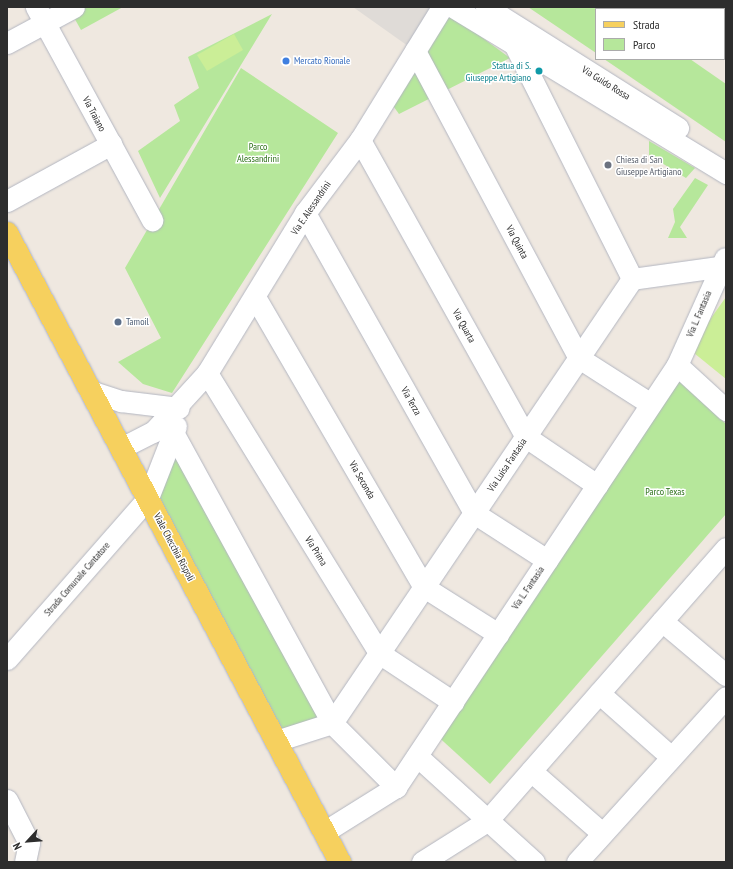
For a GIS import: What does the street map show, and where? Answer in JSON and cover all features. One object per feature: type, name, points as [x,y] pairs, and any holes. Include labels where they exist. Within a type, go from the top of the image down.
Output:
[{"type":"main road","name":"Viale Checchia Rispoli","points":[[7,233],[339,862]]},
{"type":"street","points":[[7,43],[40,15],[74,7]]},
{"type":"street","name":"Via E. Alessandrini","points":[[121,448],[153,432],[179,408],[207,373],[306,213],[360,140],[442,7]]},
{"type":"street","points":[[452,7],[514,46],[726,173]]},
{"type":"street","points":[[493,12],[514,46],[632,279],[722,262]]},
{"type":"street","name":"Via Guido Rossa","points":[[493,12],[726,158]]},
{"type":"street","name":"Via Traiano","points":[[40,15],[152,220]]},
{"type":"street","name":"Via Quinta","points":[[415,51],[579,358],[651,404]]},
{"type":"street","name":"Via Quarta","points":[[360,140],[526,437],[597,485]]},
{"type":"street","points":[[7,200],[111,144]]},
{"type":"street","name":"Via Terza","points":[[306,213],[474,513],[547,560]]},
{"type":"street","name":"Via L. Fantasia","points":[[396,787],[677,365],[722,262]]},
{"type":"street","name":"Via Luisa Fantasia","points":[[332,723],[632,279]]},
{"type":"street","name":"Via Seconda","points":[[255,297],[424,586],[498,634]]},
{"type":"street","points":[[677,365],[726,410]]},
{"type":"street","name":"Via Prima","points":[[207,373],[379,652],[452,702]]},
{"type":"street","points":[[90,390],[121,402],[179,408],[175,436],[148,498]]},
{"type":"street","points":[[175,436],[332,723],[396,787],[324,832]]},
{"type":"street","name":"Strada Comunale Cantatore","points":[[7,659],[148,498]]},
{"type":"street","points":[[422,862],[487,821],[726,548]]},
{"type":"street","points":[[662,621],[726,675]]},
{"type":"street","points":[[599,693],[671,757]]},
{"type":"street","points":[[577,862],[726,697]]},
{"type":"street","points":[[276,741],[332,723]]},
{"type":"street","points":[[417,756],[534,862]]},
{"type":"street","points":[[531,771],[602,833]]},
{"type":"street","points":[[7,800],[29,843],[25,862]]},
{"type":"green space","points":[[85,7],[123,7],[81,30],[72,14]]},
{"type":"green space","points":[[528,7],[630,7],[595,8],[595,52]]},
{"type":"green space","points":[[446,11],[510,58],[399,114],[391,103]]},
{"type":"green space","points":[[272,14],[160,198],[138,151],[180,121],[174,105],[199,88],[188,57]]},
{"type":"green space","points":[[234,34],[243,50],[207,71],[197,55]]},
{"type":"green space","points":[[605,60],[691,60],[726,84],[726,142]]},
{"type":"green space","name":"Parco Alessandrini","points":[[241,68],[338,133],[172,393],[143,384],[118,362],[161,338],[125,268]]},
{"type":"green space","points":[[649,141],[695,168],[686,178],[649,155]]},
{"type":"green space","points":[[695,178],[708,185],[680,227],[687,238],[668,238],[675,222],[673,209]]},
{"type":"green space","points":[[726,297],[726,379],[689,349]]},
{"type":"green space","name":"Parco Texas","points":[[671,374],[726,424],[726,514],[490,784],[433,732]]},
{"type":"green space","points":[[176,450],[326,721],[278,736],[153,499]]},
{"type":"shaded area","points":[[353,7],[442,7],[415,51]]},
{"type":"place","name":"Mercato Rionale","points":[[286,61]]},
{"type":"place","name":"Statua di S. Giuseppe Artigiano","points":[[539,71]]},
{"type":"place","name":"Chiesa di San Giuseppe Artigiano","points":[[608,165]]},
{"type":"place","name":"Tamoil","points":[[118,322]]}]
